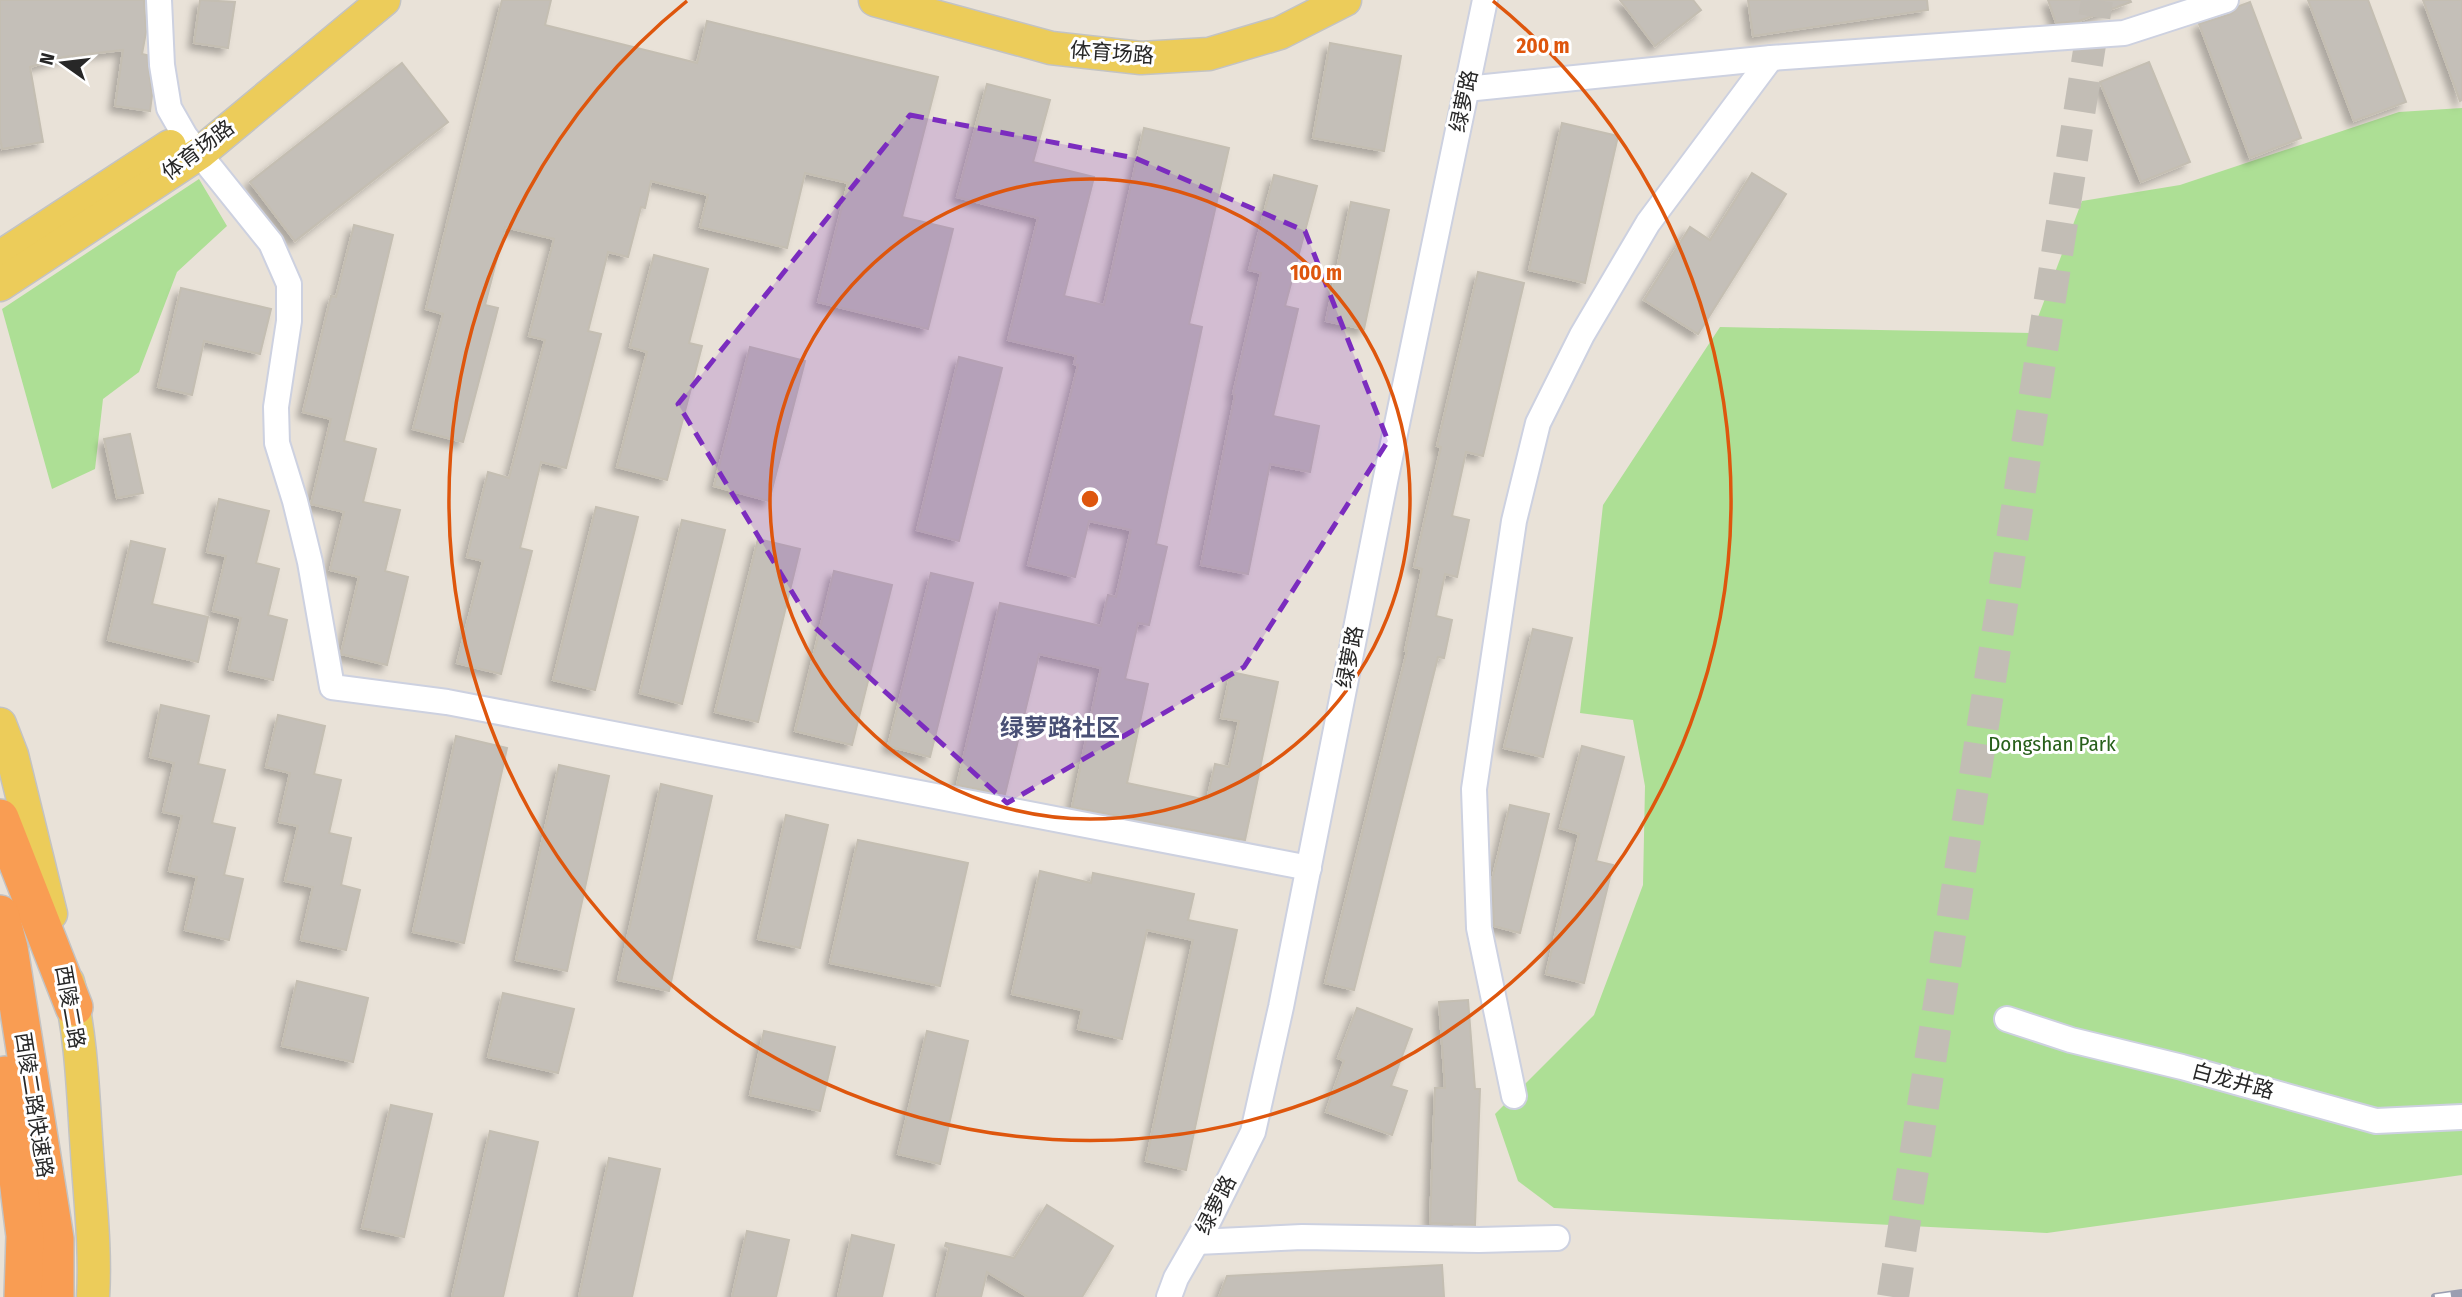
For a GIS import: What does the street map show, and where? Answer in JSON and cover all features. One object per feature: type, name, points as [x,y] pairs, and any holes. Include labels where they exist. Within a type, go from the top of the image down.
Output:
[{"type":"highway","points":[[0,818],[74,1007]]},
{"type":"highway","name":"西陵二路快速路","points":[[0,914],[9,948],[40,1237],[23,1297]]},
{"type":"highway","name":"西陵二路快速路","points":[[0,1047],[55,1297]]},
{"type":"main road","name":"体育场路","points":[[0,257],[192,145],[351,0]]},
{"type":"main road","name":"体育场路","points":[[0,285],[384,0]]},
{"type":"main road","name":"体育场路","points":[[875,0],[1051,48],[1141,58],[1209,54],[1280,33],[1345,0]]},
{"type":"main road","name":"体育场路","points":[[936,0],[1059,33],[1142,41],[1208,36],[1273,16],[1304,0]]},
{"type":"main road","name":"西陵二路","points":[[0,724],[12,755],[74,1007],[95,1267],[93,1297]]},
{"type":"street","points":[[159,0],[162,65],[169,108],[192,145],[271,243],[289,284],[289,321],[276,407],[277,443],[310,562],[332,687],[447,702],[1308,868]]},
{"type":"street","name":"绿萝路","points":[[1169,1297],[1176,1278],[1253,1132],[1485,0]]},
{"type":"street","points":[[1466,89],[1772,58],[2124,33],[2226,0]]},
{"type":"street","points":[[1514,1096],[1479,928],[1474,789],[1517,509],[1538,423],[1581,335],[1648,223],[1772,58]]},
{"type":"street","name":"白龙井路","points":[[2007,1019],[2071,1040],[2376,1121],[2462,1117]]},
{"type":"street","points":[[1197,1242],[1302,1237],[1479,1240],[1557,1238]]},
{"type":"highlighted area","points":[[910,115],[1135,158],[1305,231],[1388,441],[1244,667],[1007,803],[812,625],[678,404]]},
{"type":"green space","name":"Dongshan Park","points":[[2462,108],[2462,1175],[2047,1233],[1554,1208],[1518,1181],[1495,1114],[1594,1015],[1643,885],[1645,786],[1633,720],[1580,713],[1603,505],[1720,327],[2032,333],[2082,201],[2180,185],[2399,112]]},
{"type":"green space","points":[[199,179],[227,226],[177,272],[139,372],[103,399],[95,469],[52,489],[2,309]]},
{"type":"building","points":[[0,0],[144,0],[146,32],[142,54],[147,55],[152,95],[150,111],[115,106],[123,50],[64,57],[30,67],[43,142],[2,149]]},
{"type":"building","points":[[200,0],[235,2],[228,48],[194,43]]},
{"type":"building","points":[[502,0],[551,0],[545,25],[697,63],[707,21],[938,77],[902,217],[953,229],[928,329],[818,302],[848,183],[805,173],[787,248],[700,227],[708,195],[651,181],[628,257],[608,252],[588,331],[601,334],[566,468],[541,462],[520,548],[532,551],[501,674],[457,663],[483,561],[467,557],[488,472],[509,478],[545,340],[529,336],[554,239],[505,227],[485,305],[498,308],[463,442],[413,429],[443,314],[426,309]]},
{"type":"building","points":[[1620,0],[1693,0],[1701,10],[1655,46]]},
{"type":"building","points":[[1748,0],[1927,0],[1928,10],[1753,36]]},
{"type":"building","points":[[2048,0],[2131,2],[2079,21],[2056,23]]},
{"type":"building","points":[[2308,0],[2368,0],[2406,102],[2354,121]]},
{"type":"building","points":[[2423,0],[2462,0],[2460,101]]},
{"type":"building","points":[[2250,2],[2301,138],[2250,158],[2199,24],[2231,14],[2239,6]]},
{"type":"building","points":[[1330,43],[1401,56],[1384,151],[1313,138]]},
{"type":"building","points":[[2149,62],[2190,162],[2141,182],[2100,82]]},
{"type":"building","points":[[402,63],[448,122],[295,241],[250,182]]},
{"type":"building","points":[[987,84],[1050,100],[1033,162],[1094,177],[1064,296],[1104,305],[1144,128],[1229,148],[1189,324],[1202,327],[1156,544],[1167,547],[1149,625],[1138,623],[1125,679],[1148,684],[1127,783],[1207,800],[1215,764],[1229,767],[1239,721],[1221,718],[1231,672],[1278,682],[1245,840],[1072,807],[1101,668],[1039,654],[1005,794],[957,785],[1000,603],[1101,626],[1108,595],[1116,597],[1131,530],[1089,521],[1075,577],[1028,565],[1078,365],[1074,364],[1076,356],[1008,340],[1038,218],[957,197]]},
{"type":"building","points":[[1562,123],[1618,136],[1585,283],[1529,270]]},
{"type":"building","points":[[1752,173],[1786,194],[1698,334],[1644,300],[1690,227],[1710,240]]},
{"type":"building","points":[[1274,175],[1317,186],[1285,306],[1298,309],[1273,416],[1319,426],[1310,472],[1270,464],[1248,574],[1201,565],[1235,395],[1233,394],[1261,273],[1249,270]]},
{"type":"building","points":[[1351,202],[1389,210],[1364,329],[1326,321]]},
{"type":"building","points":[[354,225],[393,235],[344,441],[376,449],[363,502],[400,510],[385,571],[408,577],[387,665],[341,654],[359,577],[330,570],[344,512],[311,504],[331,419],[303,412],[331,296],[336,297]]},
{"type":"building","points":[[654,255],[708,269],[689,343],[702,346],[667,480],[617,467],[647,352],[630,347]]},
{"type":"building","points":[[1478,272],[1524,283],[1483,456],[1466,452],[1452,516],[1469,520],[1457,577],[1445,574],[1436,616],[1452,620],[1444,658],[1438,657],[1354,990],[1325,983],[1407,651],[1422,569],[1414,567],[1441,447],[1437,446]]},
{"type":"building","points":[[181,288],[271,309],[260,354],[204,341],[192,395],[158,387]]},
{"type":"building","points":[[750,347],[805,361],[769,501],[714,486]]},
{"type":"building","points":[[959,357],[1002,368],[959,541],[917,530]]},
{"type":"building","points":[[130,434],[143,493],[117,498],[104,439]]},
{"type":"building","points":[[219,499],[269,511],[256,563],[279,569],[268,615],[287,620],[273,680],[229,670],[241,618],[213,611],[226,556],[207,552]]},
{"type":"building","points":[[596,507],[638,517],[595,690],[553,680]]},
{"type":"building","points":[[682,520],[725,530],[682,704],[640,693]]},
{"type":"building","points":[[758,539],[800,549],[758,722],[715,712]]},
{"type":"building","points":[[131,541],[165,549],[152,604],[208,617],[198,662],[108,640]]},
{"type":"building","points":[[834,571],[892,585],[852,745],[795,731]]},
{"type":"building","points":[[931,573],[973,583],[930,757],[888,746]]},
{"type":"building","points":[[1533,629],[1572,638],[1543,757],[1504,748]]},
{"type":"building","points":[[161,705],[209,716],[198,764],[225,770],[212,823],[235,828],[224,875],[243,879],[229,940],[185,930],[197,877],[169,871],[182,816],[163,812],[174,763],[150,757]]},
{"type":"building","points":[[278,715],[325,726],[314,774],[341,780],[329,833],[351,838],[341,885],[360,890],[346,950],[301,940],[313,887],[285,881],[298,826],[279,822],[290,773],[266,767]]},
{"type":"building","points":[[456,736],[507,748],[464,943],[413,932]]},
{"type":"building","points":[[1582,746],[1624,757],[1596,861],[1613,865],[1584,983],[1546,974],[1579,834],[1560,828]]},
{"type":"building","points":[[559,765],[609,776],[567,971],[516,960]]},
{"type":"building","points":[[661,784],[712,796],[669,991],[618,980]]},
{"type":"building","points":[[1510,805],[1549,814],[1520,933],[1494,926],[1492,880]]},
{"type":"building","points":[[786,815],[828,825],[800,948],[758,939]]},
{"type":"building","points":[[858,840],[968,863],[940,986],[830,963]]},
{"type":"building","points":[[1040,871],[1091,883],[1093,873],[1194,894],[1188,920],[1237,930],[1186,1170],[1146,1161],[1193,940],[1147,930],[1122,1039],[1078,1029],[1082,1010],[1012,994]]},
{"type":"building","points":[[297,981],[368,998],[353,1062],[282,1046]]},
{"type":"building","points":[[503,993],[574,1009],[558,1073],[488,1057]]},
{"type":"building","points":[[1468,1000],[1475,1089],[1480,1089],[1475,1225],[1430,1223],[1435,1088],[1445,1088],[1439,1002]]},
{"type":"building","points":[[1357,1008],[1412,1029],[1391,1086],[1407,1091],[1392,1135],[1326,1112],[1344,1061],[1338,1058]]},
{"type":"building","points":[[764,1031],[835,1047],[820,1111],[750,1095]]},
{"type":"building","points":[[927,1031],[968,1041],[940,1164],[898,1154]]},
{"type":"building","points":[[391,1105],[432,1114],[404,1237],[362,1228]]},
{"type":"building","points":[[490,1131],[538,1142],[503,1297],[452,1297]]},
{"type":"building","points":[[609,1158],[660,1169],[632,1297],[579,1297]]},
{"type":"building","points":[[1047,1205],[1113,1246],[1082,1297],[1028,1297],[987,1272],[981,1297],[937,1297],[949,1248],[945,1246],[946,1243],[1014,1258]]},
{"type":"building","points":[[747,1231],[789,1240],[776,1297],[732,1297]]},
{"type":"building","points":[[852,1235],[894,1245],[882,1297],[838,1297]]},
{"type":"building","points":[[1442,1265],[1444,1297],[1219,1297],[1227,1276]]},
{"type":"tunnel","points":[[1893,1297],[2097,0]]},
{"type":"railway","points":[[2435,1297],[2462,1293]]},
{"type":"district","name":"绿萝路社区","points":[[1060,728]]}]
